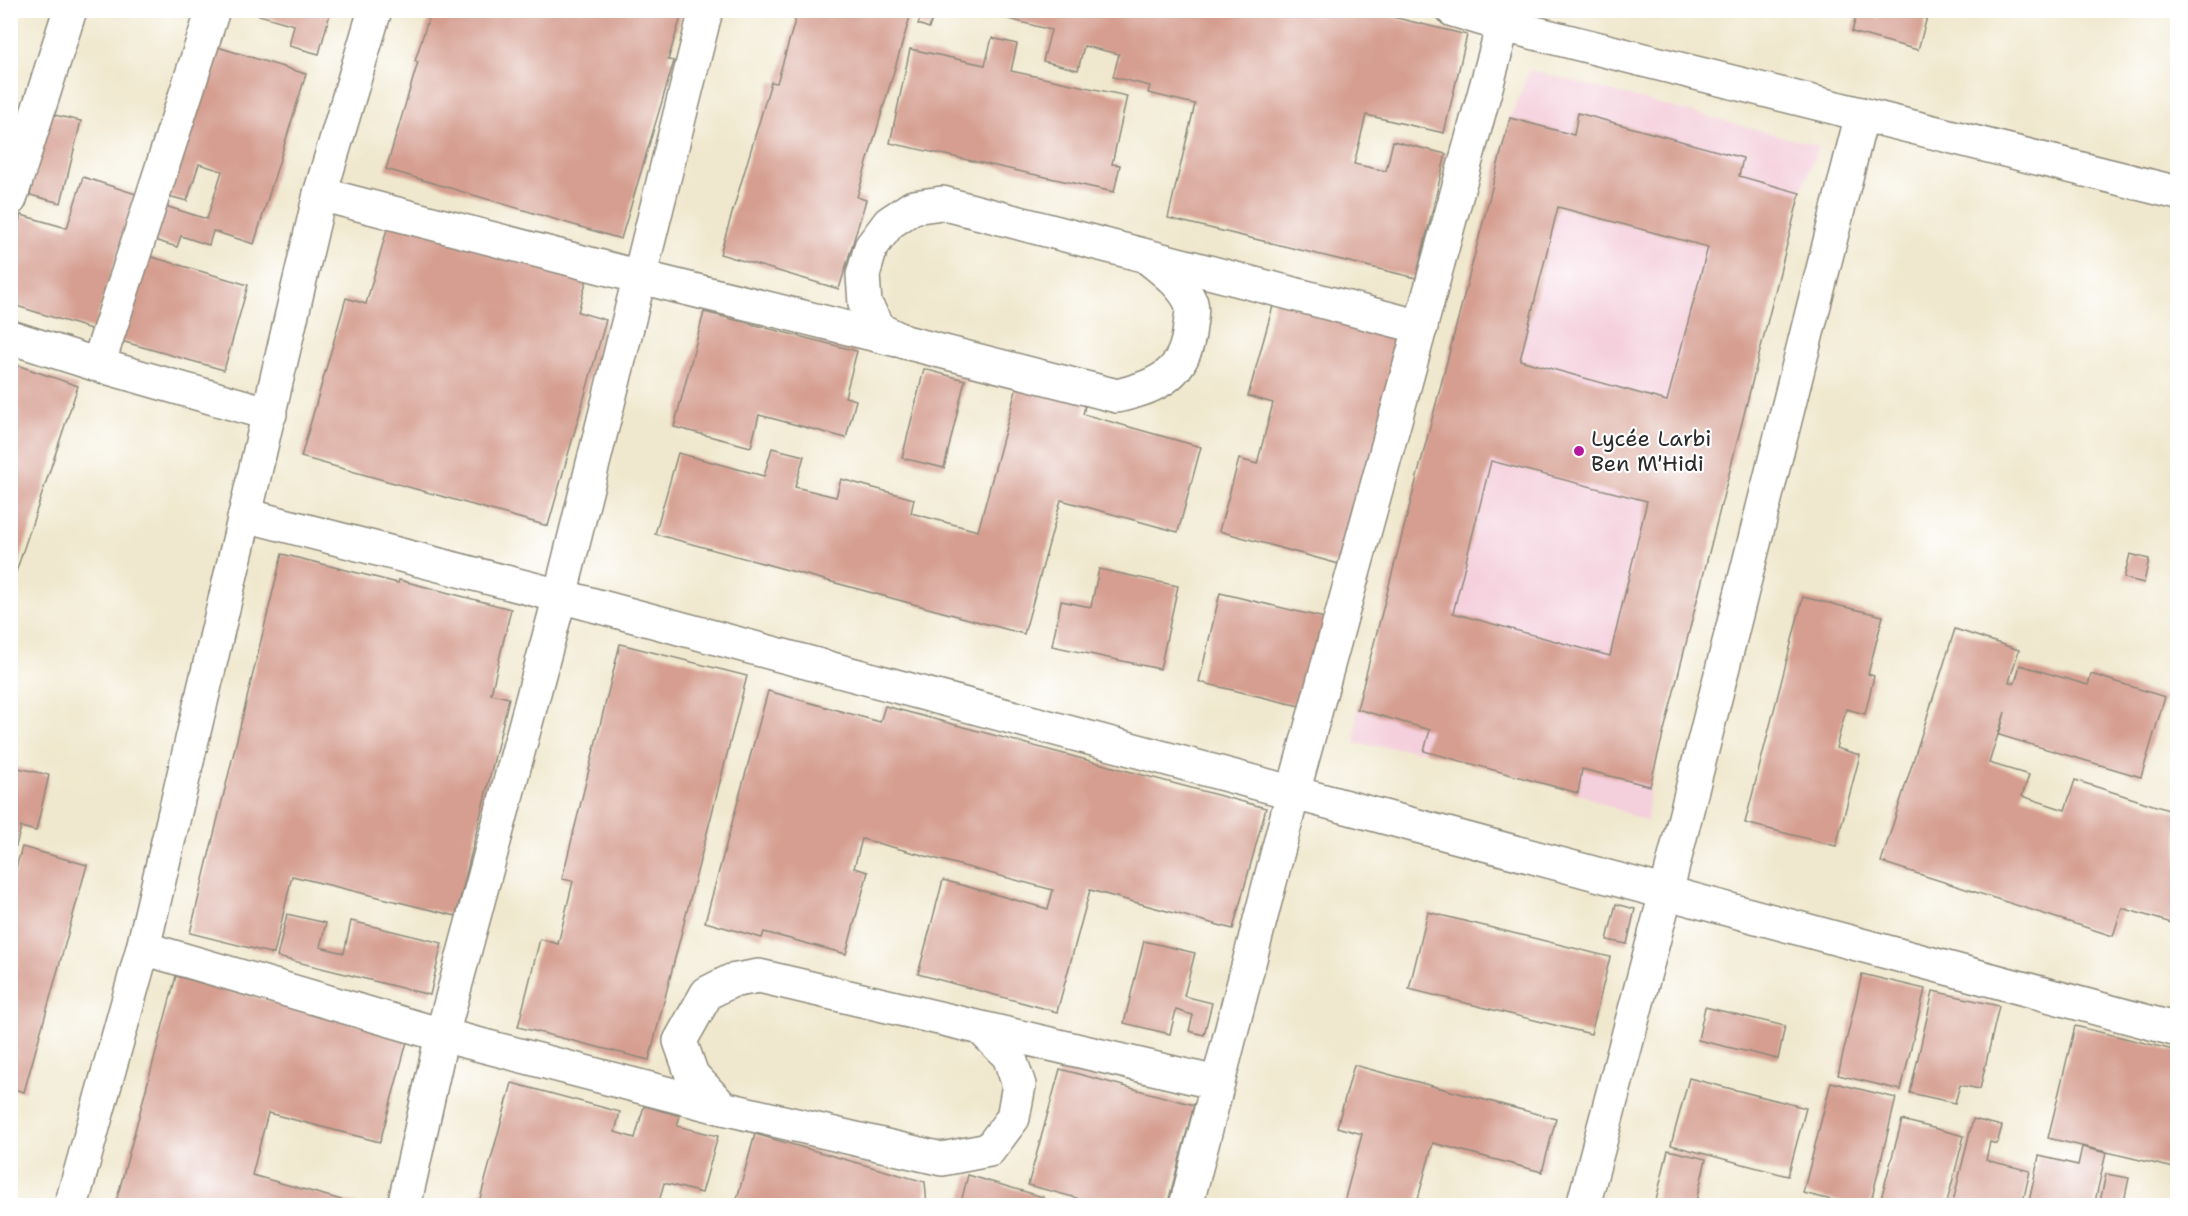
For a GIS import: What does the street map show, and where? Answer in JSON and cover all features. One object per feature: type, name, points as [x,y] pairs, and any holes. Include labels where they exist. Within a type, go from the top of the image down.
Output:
[{"type":"street","points":[[10,199],[70,10]]},
{"type":"street","points":[[98,365],[213,10]]},
{"type":"street","points":[[71,1206],[143,948],[320,194],[375,10]]},
{"type":"street","points":[[404,1206],[442,1035],[560,596],[706,10]]},
{"type":"street","points":[[1453,10],[1503,25],[2178,193]]},
{"type":"street","points":[[1186,1206],[1293,793],[1503,25]]},
{"type":"street","points":[[1583,1206],[1666,893],[1862,114]]},
{"type":"street","points":[[320,194],[640,277],[1117,396],[1144,390],[1175,371],[1189,338],[1192,305],[1177,282],[1146,256]]},
{"type":"street","points":[[905,342],[880,330],[865,304],[863,275],[871,247],[889,223],[913,207],[942,203],[1421,327]]},
{"type":"street","points":[[10,337],[98,365],[270,414]]},
{"type":"street","points":[[245,515],[560,596],[2178,1030]]},
{"type":"street","points":[[143,948],[442,1035],[723,1108],[942,1159],[989,1149],[1013,1118],[1019,1085],[1009,1056],[981,1028]]},
{"type":"street","points":[[723,1108],[692,1075],[680,1041],[707,993],[731,981],[759,976],[1217,1083]]},
{"type":"shaded area","name":"Lycée Larbi Ben M'Hidi","points":[[1530,70],[1819,146],[1800,193],[1650,786],[1647,822],[1578,793],[1424,751],[1356,744],[1357,709],[1510,118]]},
{"type":"building","points":[[242,10],[331,10],[319,54],[289,46],[294,25]]},
{"type":"building","points":[[431,10],[683,10],[668,60],[674,61],[621,239],[386,169]]},
{"type":"building","points":[[798,10],[912,10],[857,197],[866,200],[839,289],[720,254],[771,82],[777,83]]},
{"type":"building","points":[[924,10],[936,10],[929,28],[918,24]]},
{"type":"building","points":[[975,10],[1364,10],[1467,35],[1444,133],[1366,115],[1354,164],[1386,171],[1393,141],[1446,154],[1416,278],[1168,218],[1195,104],[1148,93],[1150,86],[1113,77],[1119,54],[1084,46],[1078,70],[1043,61],[1051,30]]},
{"type":"building","points":[[1881,10],[1929,10],[1918,50],[1852,32],[1857,12],[1879,18]]},
{"type":"building","points":[[992,38],[1017,44],[1011,71],[1127,96],[1112,164],[1120,165],[1114,192],[890,143],[910,49],[985,65]]},
{"type":"building","points":[[211,45],[306,74],[254,244],[213,231],[209,245],[181,236],[177,247],[151,239],[162,205],[207,219],[222,171],[199,164],[187,201],[165,195]]},
{"type":"building","name":"Lycée Larbi Ben M'Hidi","points":[[1578,113],[1743,158],[1739,176],[1800,193],[1650,786],[1582,769],[1578,793],[1424,751],[1430,730],[1357,709],[1510,118],[1574,135]],"holes":[[[1558,207],[1708,247],[1667,401],[1520,360]],[[1491,461],[1647,501],[1610,656],[1453,613]]]},
{"type":"building","points":[[50,114],[81,121],[61,203],[30,195]]},
{"type":"building","points":[[83,177],[136,194],[94,330],[10,304],[10,247],[21,215],[67,228]]},
{"type":"building","points":[[391,215],[589,271],[578,312],[606,320],[548,526],[301,457],[346,298],[366,304]]},
{"type":"building","points":[[145,255],[248,285],[224,370],[121,341]]},
{"type":"building","points":[[1276,295],[1409,331],[1346,566],[1219,531],[1239,459],[1257,464],[1273,403],[1248,396]]},
{"type":"building","points":[[704,312],[857,351],[845,397],[856,400],[846,438],[759,415],[751,447],[674,427]]},
{"type":"building","points":[[11,363],[78,386],[11,587],[10,366]]},
{"type":"building","points":[[924,369],[965,380],[944,468],[902,458]]},
{"type":"building","points":[[1019,379],[1087,398],[1083,414],[1201,447],[1178,532],[1061,500],[1024,634],[655,534],[678,453],[764,476],[772,448],[804,456],[795,487],[836,497],[841,479],[914,499],[911,513],[978,531]]},
{"type":"building","points":[[282,554],[398,583],[399,580],[511,609],[491,694],[509,698],[456,916],[292,876],[274,954],[190,933]]},
{"type":"building","points":[[2130,554],[2149,559],[2144,583],[2124,578]]},
{"type":"building","points":[[1099,569],[1178,586],[1160,669],[1052,646],[1061,601],[1091,607]]},
{"type":"building","points":[[1220,593],[1337,621],[1316,710],[1199,682]]},
{"type":"building","points":[[1803,597],[1883,616],[1868,674],[1874,676],[1865,714],[1846,709],[1836,748],[1860,755],[1836,846],[1745,823]]},
{"type":"building","points":[[1955,629],[2019,650],[2009,682],[2015,683],[2020,665],[2088,685],[2091,674],[2165,697],[2141,777],[1999,735],[2005,712],[1989,763],[2029,775],[2022,796],[2065,810],[2075,780],[2178,813],[2178,925],[2122,908],[2113,936],[1881,862]]},
{"type":"building","points":[[620,644],[747,676],[649,1060],[518,1027],[540,939],[558,944],[573,881],[562,879]]},
{"type":"building","points":[[768,691],[880,722],[885,706],[1266,808],[1233,929],[1090,890],[1057,1012],[918,974],[943,880],[1048,909],[1053,890],[862,839],[854,868],[868,872],[846,954],[764,932],[762,938],[705,922]]},
{"type":"building","points":[[10,766],[49,775],[36,831],[21,827],[16,846],[10,844]]},
{"type":"building","points":[[22,847],[87,865],[24,1092],[10,1088],[10,888]]},
{"type":"building","points":[[1616,904],[1635,909],[1627,944],[1607,940]]},
{"type":"building","points":[[1428,912],[1610,957],[1591,1034],[1409,989]]},
{"type":"building","points":[[287,914],[326,923],[320,947],[344,953],[351,921],[442,943],[430,995],[277,957]]},
{"type":"building","points":[[1144,941],[1195,953],[1184,996],[1212,1003],[1204,1035],[1189,1031],[1193,1015],[1176,1010],[1170,1034],[1124,1023]]},
{"type":"building","points":[[1862,974],[1925,989],[1901,1090],[1838,1075]]},
{"type":"building","points":[[176,976],[408,1038],[380,1142],[268,1113],[252,1175],[363,1206],[115,1206]]},
{"type":"building","points":[[1933,991],[1999,1006],[1980,1089],[1960,1085],[1955,1103],[1910,1093]]},
{"type":"building","points":[[1705,1007],[1785,1026],[1778,1059],[1698,1040]]},
{"type":"building","points":[[2075,1026],[2178,1051],[2178,1169],[2048,1138]]},
{"type":"building","points":[[1354,1065],[1556,1119],[1542,1172],[1433,1143],[1416,1206],[1343,1206],[1362,1134],[1337,1127]]},
{"type":"building","points":[[1060,1069],[1194,1105],[1167,1206],[1075,1206],[1077,1198],[1028,1185]]},
{"type":"building","points":[[1689,1078],[1806,1108],[1788,1176],[1671,1145]]},
{"type":"building","points":[[1831,1082],[1896,1098],[1870,1206],[1856,1206],[1803,1193]]},
{"type":"building","points":[[512,1083],[620,1112],[615,1132],[635,1138],[644,1106],[680,1116],[677,1126],[718,1136],[702,1193],[664,1183],[658,1206],[478,1206]]},
{"type":"building","points":[[1973,1119],[2002,1126],[1997,1144],[1990,1142],[1986,1160],[2030,1171],[2022,1206],[1952,1206]]},
{"type":"building","points":[[1902,1120],[1964,1136],[1946,1206],[1879,1206]]},
{"type":"building","points":[[755,1134],[925,1182],[927,1206],[735,1206]]},
{"type":"building","points":[[2082,1147],[2106,1153],[2094,1206],[2028,1206],[2039,1156],[2078,1165]]},
{"type":"building","points":[[1668,1150],[1706,1159],[1695,1206],[1681,1206],[1656,1200]]},
{"type":"building","points":[[2106,1174],[2129,1178],[2123,1206],[2099,1206]]},
{"type":"building","points":[[968,1175],[1043,1197],[1041,1206],[960,1206]]},
{"type":"place","name":"Lycée Larbi Ben M'Hidi","points":[[1579,451]]}]
